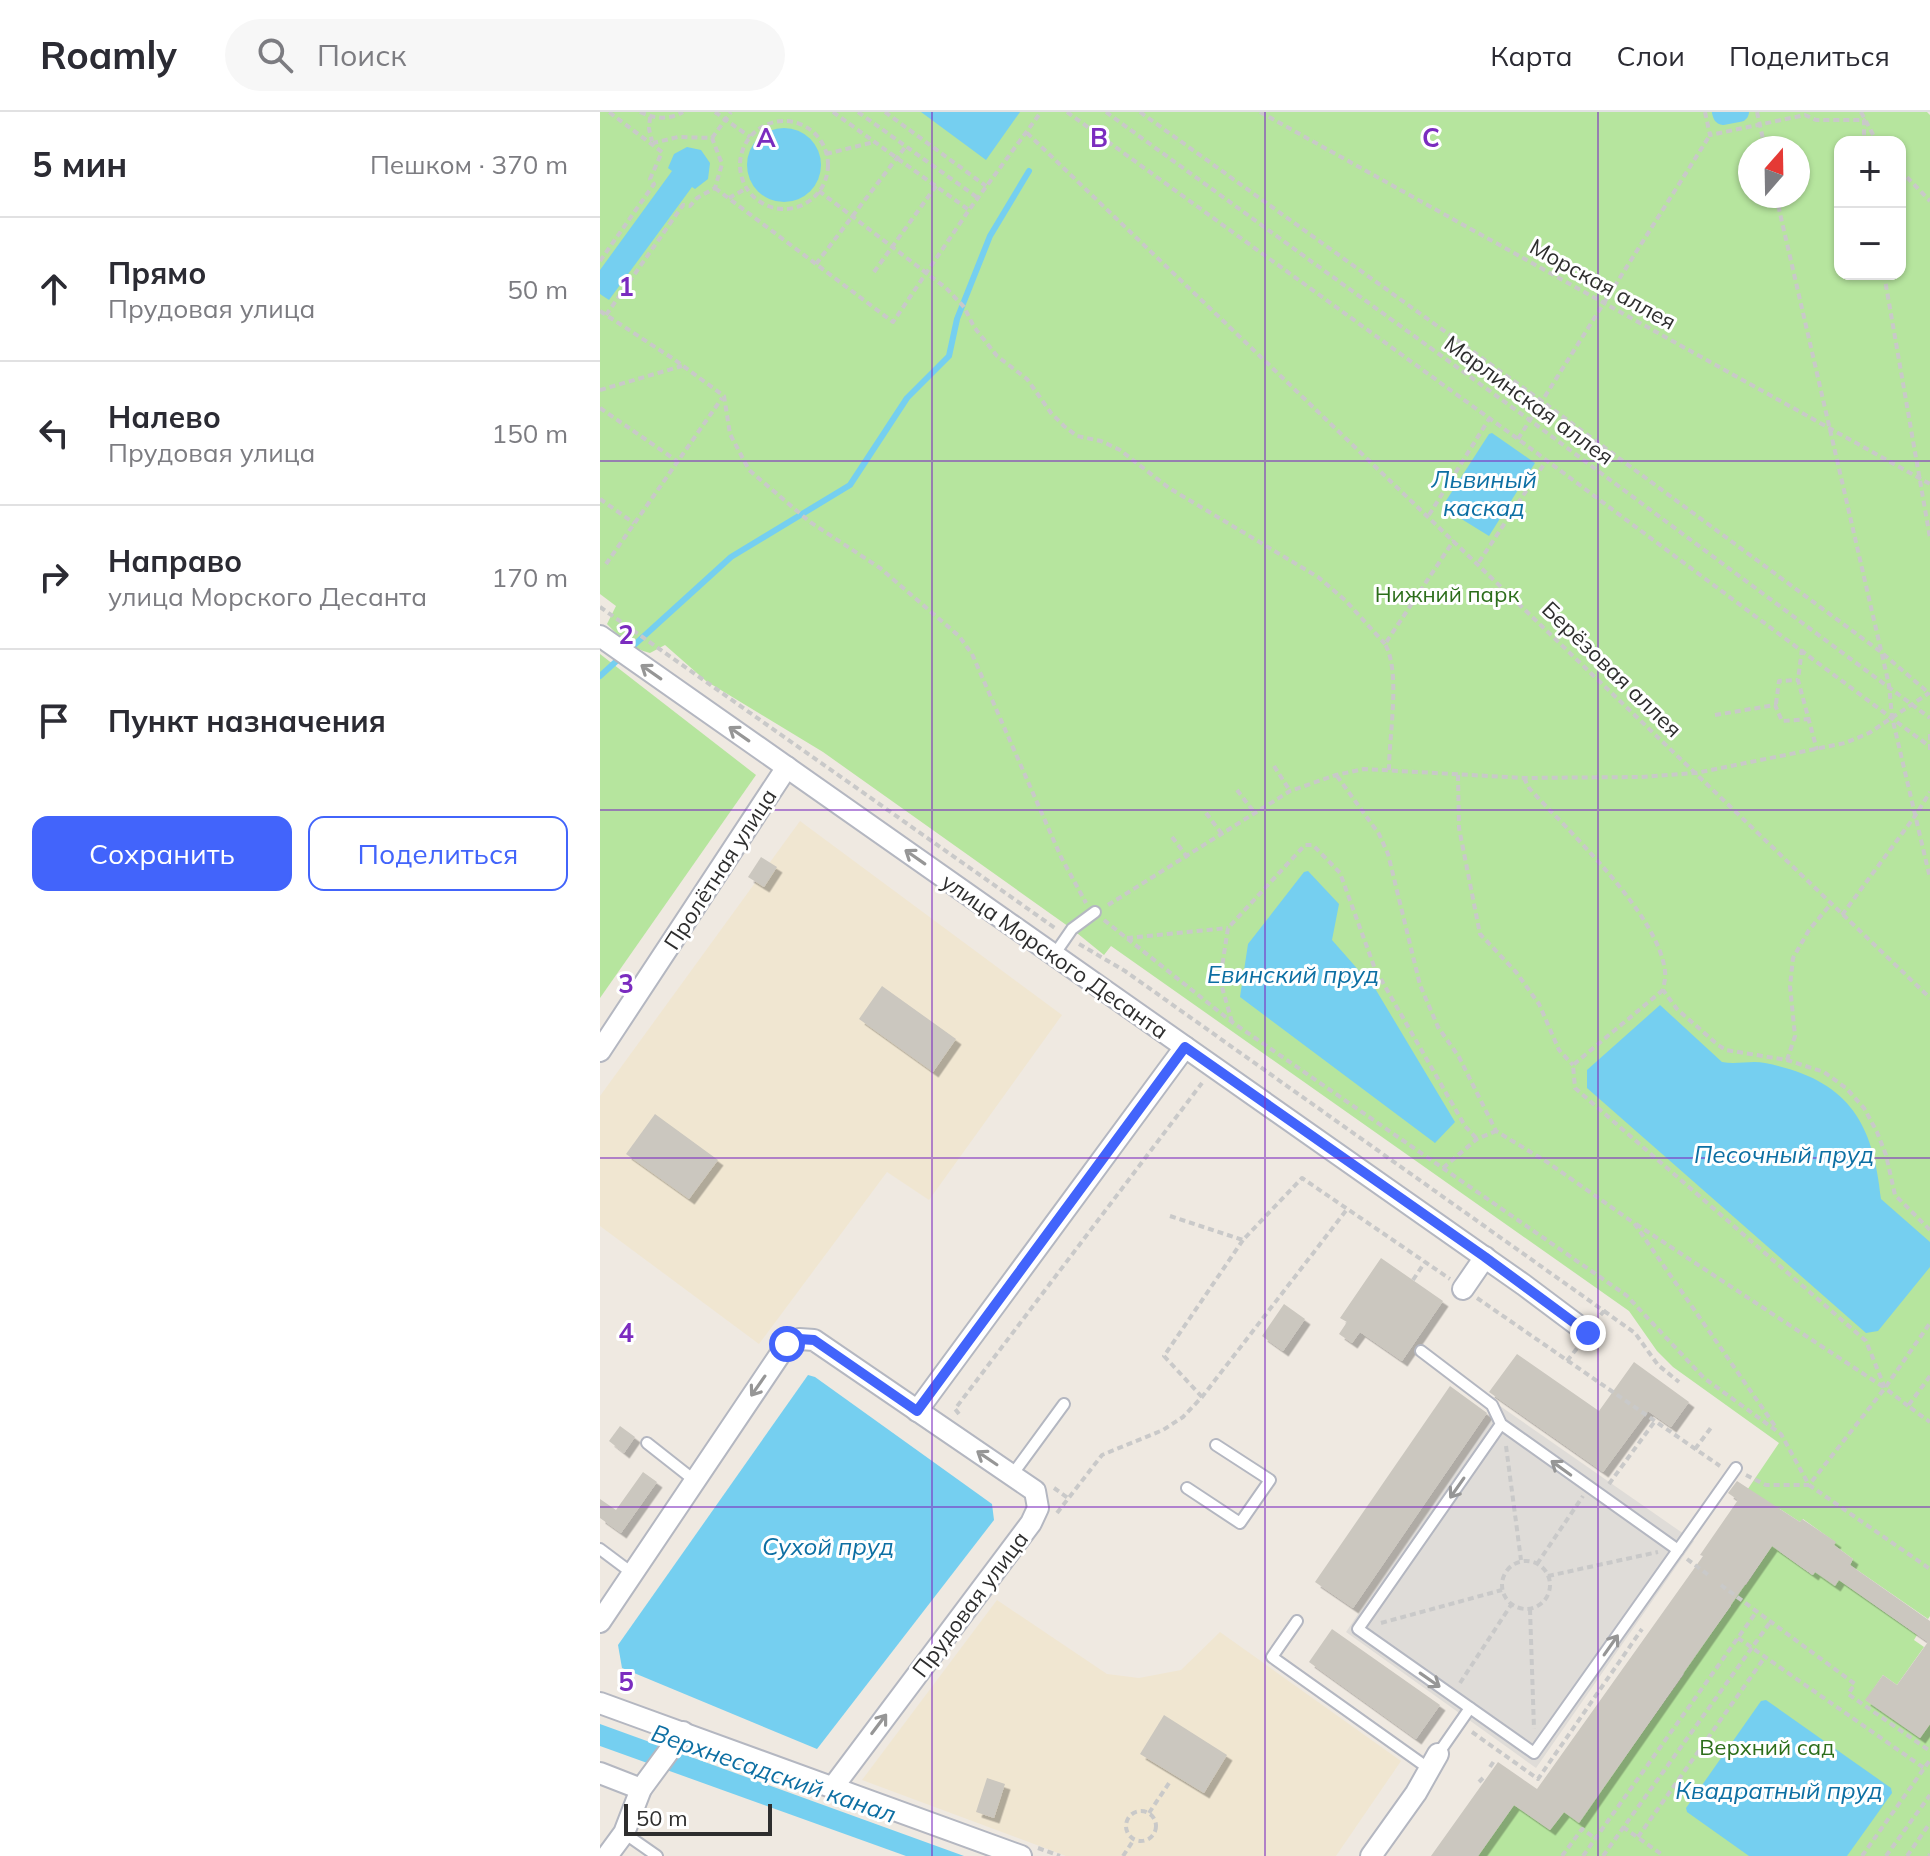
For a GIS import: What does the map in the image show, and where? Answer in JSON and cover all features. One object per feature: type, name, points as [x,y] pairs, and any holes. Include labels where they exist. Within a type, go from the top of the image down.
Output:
[{"type":"street","name":"улица Морского Десанта","points":[[606,640],[1485,1257],[1588,1333]]},
{"type":"street","name":"Пролётная улица","points":[[600,1051],[787,767]]},
{"type":"street","points":[[917,1411],[1185,1047]]},
{"type":"street","points":[[1463,1289],[1485,1257]]},
{"type":"street","name":"Прудовая улица","points":[[600,1622],[787,1344],[799,1339],[814,1340],[1035,1491],[1038,1508],[1031,1523],[833,1787]]},
{"type":"street","points":[[600,1703],[679,1738],[1026,1851]]},
{"type":"street","points":[[607,1856],[624,1833],[647,1781],[679,1738]]},
{"type":"street","points":[[1371,1856],[1416,1793],[1433,1761]]},
{"type":"street","points":[[600,1773],[647,1781]]},
{"type":"lane","points":[[1054,955],[1072,929],[1095,912]]},
{"type":"lane","points":[[1421,1351],[1492,1405],[1501,1424],[1678,1550]]},
{"type":"lane","points":[[1012,1475],[1064,1404]]},
{"type":"lane","points":[[1501,1424],[1358,1629],[1534,1753],[1736,1468]]},
{"type":"lane","points":[[647,1443],[694,1480]]},
{"type":"lane","points":[[1187,1488],[1240,1523],[1270,1480],[1216,1445]]},
{"type":"lane","points":[[600,1549],[632,1573]]},
{"type":"lane","points":[[1297,1621],[1272,1657],[1433,1761],[1470,1708]]},
{"type":"lane","points":[[624,1833],[656,1855]]},
{"type":"path","points":[[600,261],[654,184],[650,179],[662,152],[609,112]]},
{"type":"path","points":[[640,112],[663,118],[683,112]]},
{"type":"path","points":[[715,112],[750,137]]},
{"type":"path","points":[[712,138],[731,112]]},
{"type":"path","points":[[833,112],[969,210]]},
{"type":"path","points":[[858,112],[978,198]]},
{"type":"path","points":[[885,112],[986,186]]},
{"type":"path","points":[[715,188],[893,322],[1041,112]]},
{"type":"path","points":[[1067,112],[1490,418],[1802,649],[1929,749]]},
{"type":"path","name":"Марлинская аллея","points":[[1106,112],[1531,421],[1930,718]]},
{"type":"path","points":[[1095,912],[1188,858],[1290,791],[1336,775],[1364,769],[1524,778],[1696,773],[1817,750],[1857,738],[1930,693],[1881,652],[1543,402],[1140,112]]},
{"type":"path","name":"Морская аллея","points":[[1260,112],[1930,484]]},
{"type":"path","points":[[1705,112],[1710,135]]},
{"type":"path","points":[[1757,112],[1762,136]]},
{"type":"path","points":[[1861,112],[1873,136]]},
{"type":"path","points":[[1518,439],[1710,135],[1805,113],[1816,120],[1864,120]]},
{"type":"path","points":[[650,117],[653,143]]},
{"type":"path","points":[[1864,120],[1864,136]]},
{"type":"path","points":[[787,121],[812,131],[821,141],[826,154],[825,180],[819,191],[796,207],[768,206],[756,199],[741,176],[743,148],[750,137],[760,127],[773,122],[787,121]]},
{"type":"path","name":"Берёзовая аллея","points":[[1027,133],[1930,998]]},
{"type":"path","points":[[653,143],[678,137],[712,138]]},
{"type":"path","points":[[606,315],[683,205],[690,206],[697,198],[715,188],[722,164],[712,138]]},
{"type":"path","points":[[826,154],[875,142]]},
{"type":"path","points":[[816,264],[906,146]]},
{"type":"path","points":[[1906,176],[1930,201]]},
{"type":"path","points":[[874,272],[936,186]]},
{"type":"path","points":[[729,198],[747,188]]},
{"type":"path","points":[[819,191],[928,273],[964,307],[974,327],[997,356],[1027,379],[1064,426],[1077,436],[1101,441],[1120,450],[1169,488],[1318,577],[1346,601],[1385,644],[1392,657],[1389,770]]},
{"type":"path","points":[[1779,208],[1889,685],[1892,717],[1930,878]]},
{"type":"path","points":[[1885,280],[1930,538]]},
{"type":"path","points":[[600,311],[724,396],[730,434],[749,470],[810,522],[880,568],[959,636],[982,673],[1061,857],[1088,906],[1232,1022],[1626,1295],[1704,1378],[1781,1434]]},
{"type":"path","points":[[600,390],[683,366]]},
{"type":"path","points":[[606,564],[724,396]]},
{"type":"path","points":[[600,408],[678,461]]},
{"type":"path","points":[[1429,515],[1490,418]]},
{"type":"path","points":[[1479,563],[1546,461]]},
{"type":"path","points":[[600,499],[634,523]]},
{"type":"path","points":[[1385,644],[1454,540]]},
{"type":"path","points":[[1802,649],[1798,680],[1817,750]]},
{"type":"path","points":[[1798,680],[1779,681],[1775,705],[1782,721],[1809,719]]},
{"type":"path","points":[[1715,715],[1775,705]]},
{"type":"path","points":[[1929,749],[1930,734]]},
{"type":"path","points":[[1274,766],[1290,791]]},
{"type":"path","points":[[1336,775],[1379,834],[1388,854],[1420,985],[1438,1027],[1459,1057],[1496,1131],[1527,1148],[1634,1223],[1885,1388],[1930,1422]]},
{"type":"path","points":[[1458,775],[1459,828],[1480,934],[1539,1004],[1559,1050],[1573,1065],[1575,1088],[1866,1341],[1885,1388]]},
{"type":"path","points":[[1524,778],[1529,788],[1622,891],[1648,928],[1659,950],[1665,973],[1663,990],[1677,1009],[1726,1050],[1787,1060],[1824,1072],[1846,1088],[1864,1108],[1886,1155],[1895,1195],[1930,1230]]},
{"type":"path","points":[[1237,790],[1254,812]]},
{"type":"path","points":[[1842,915],[1930,792]]},
{"type":"path","points":[[1206,813],[1222,834]]},
{"type":"path","points":[[1172,837],[1188,858]]},
{"type":"path","points":[[1232,1022],[1220,980],[1228,928],[1305,845],[1313,845],[1340,873],[1383,986],[1465,1126],[1477,1139]]},
{"type":"path","points":[[1787,1060],[1795,1036],[1790,986],[1793,958],[1809,930],[1830,905]]},
{"type":"path","points":[[1126,938],[1228,928]]},
{"type":"path","points":[[1573,1065],[1663,990]]},
{"type":"path","points":[[955,1409],[1122,1184],[1214,1067]]},
{"type":"path","points":[[1443,1168],[1477,1139],[1496,1131]]},
{"type":"path","points":[[1049,1523],[1102,1455],[1163,1430],[1183,1417],[1202,1397],[1348,1208]]},
{"type":"path","points":[[1634,1223],[1781,1434],[1809,1485],[1930,1569]]},
{"type":"path","points":[[1202,1397],[1164,1356],[1243,1240]]},
{"type":"path","points":[[1413,1280],[1425,1262]]},
{"type":"path","points":[[1604,1311],[1635,1333],[1658,1365],[1679,1382]]},
{"type":"path","points":[[1809,1485],[1885,1388],[1930,1323]]},
{"type":"path","points":[[1908,1406],[1930,1376]]},
{"type":"path","points":[[1537,1564],[1596,1476],[1609,1485],[1655,1421]]},
{"type":"path","points":[[1695,1449],[1713,1425]]},
{"type":"path","points":[[1509,1463],[1521,1561]]},
{"type":"path","points":[[1755,1478],[1766,1485],[1809,1485]]},
{"type":"path","points":[[1678,1550],[1711,1577]]},
{"type":"path","points":[[1548,1576],[1645,1553]]},
{"type":"path","points":[[1521,1561],[1537,1564],[1548,1576],[1549,1593],[1538,1606],[1530,1609],[1511,1605],[1502,1590],[1506,1570],[1521,1561]]},
{"type":"path","points":[[1721,1585],[1855,1684],[1848,1694],[1930,1751]]},
{"type":"path","points":[[1393,1619],[1502,1590]]},
{"type":"path","points":[[1461,1681],[1511,1605]]},
{"type":"path","points":[[1530,1609],[1533,1719]]},
{"type":"path","points":[[1583,1856],[1757,1611]]},
{"type":"path","points":[[1603,1856],[1771,1621]]},
{"type":"path","points":[[1738,1638],[1924,1768]]},
{"type":"path","points":[[1638,1837],[1765,1657]]},
{"type":"path","points":[[1862,1856],[1930,1760]]},
{"type":"path","points":[[1490,1767],[1494,1761]]},
{"type":"path","points":[[1149,1813],[1171,1780]]},
{"type":"path","points":[[1886,1856],[1930,1795]]},
{"type":"path","points":[[1137,1811],[1149,1813],[1156,1823],[1155,1835],[1145,1842],[1133,1840],[1126,1831],[1127,1819],[1137,1811]]},
{"type":"path","points":[[1907,1856],[1930,1823]]},
{"type":"path","points":[[1623,1827],[1664,1856]]},
{"type":"path","points":[[1562,1856],[1582,1829],[1596,1839]]},
{"type":"path","points":[[1123,1856],[1133,1840]]},
{"type":"path","points":[[1026,1851],[1060,1856]]},
{"type":"shaded area","points":[[800,821],[1062,1015],[929,1200],[887,1172],[759,1344],[600,1226],[600,1096]]},
{"type":"shaded area","points":[[1500,1406],[1694,1541],[1536,1768],[1346,1632]]},
{"type":"shaded area","points":[[997,1600],[1107,1674],[1139,1678],[1181,1670],[1220,1632],[1401,1761],[1336,1856],[1066,1856],[862,1780]]},
{"type":"green space","name":"Нижний парк","points":[[600,112],[1927,112],[1930,115],[1928,1619],[1850,1565],[1853,1559],[1803,1519],[1800,1522],[1780,1509],[1766,1529],[1735,1508],[1779,1443],[1673,1367],[1657,1351],[1629,1311],[1111,946],[1104,955],[823,752],[706,681],[665,645],[650,653],[626,642],[607,624],[616,606],[600,594]]},
{"type":"green space","points":[[600,654],[756,775],[600,998]]},
{"type":"green space","name":"Верхний сад","points":[[1774,1543],[1780,1552],[1812,1575],[1815,1572],[1839,1580],[1917,1635],[1914,1640],[1924,1647],[1897,1685],[1883,1675],[1866,1700],[1920,1738],[1930,1724],[1930,1856],[1478,1856],[1514,1805],[1550,1830],[1564,1812],[1579,1822],[1684,1674],[1668,1661],[1697,1653],[1731,1606],[1729,1574],[1746,1585]]},
{"type":"water","points":[[921,112],[1020,112],[986,160]]},
{"type":"water","points":[[784,128],[805,134],[815,144],[821,165],[815,186],[805,196],[784,202],[763,196],[753,186],[747,165],[753,144],[763,134]]},
{"type":"water","points":[[687,147],[701,150],[710,163],[708,179],[695,189],[692,187],[609,300],[600,294],[600,270],[672,171],[668,168],[674,154]]},
{"type":"water","name":"Львиный каскад","points":[[1492,433],[1535,463],[1489,536],[1442,507]]},
{"type":"water","name":"Евинский пруд","points":[[1308,871],[1339,904],[1332,940],[1376,990],[1455,1122],[1435,1143],[1240,997],[1248,944],[1304,872]]},
{"type":"water","name":"Песочный пруд","points":[[1660,1005],[1722,1062],[1760,1062],[1793,1070],[1835,1092],[1850,1107],[1871,1146],[1881,1199],[1930,1242],[1930,1267],[1878,1331],[1866,1333],[1587,1088],[1587,1070]]},
{"type":"water","name":"Сухой пруд","points":[[808,1375],[992,1504],[994,1520],[817,1749],[622,1668],[618,1645]]},
{"type":"water","name":"Квадратный пруд","points":[[1766,1700],[1891,1788],[1892,1793],[1847,1856],[1749,1856],[1687,1812],[1686,1808],[1761,1701]]},
{"type":"water","points":[[600,1724],[964,1856],[906,1856],[600,1746]]},
{"type":"building","points":[[761,857],[777,867],[764,887],[748,877]]},
{"type":"building","points":[[882,986],[956,1039],[933,1072],[859,1019]]},
{"type":"building","points":[[655,1114],[718,1160],[689,1199],[626,1154]]},
{"type":"building","points":[[1381,1258],[1443,1301],[1402,1361],[1360,1332],[1352,1343],[1339,1334],[1347,1322],[1340,1318]]},
{"type":"building","points":[[1284,1304],[1305,1319],[1283,1351],[1262,1336]]},
{"type":"building","points":[[1517,1354],[1599,1411],[1634,1362],[1689,1402],[1671,1427],[1648,1411],[1603,1472],[1489,1392]]},
{"type":"building","points":[[1450,1386],[1487,1413],[1353,1608],[1315,1582]]},
{"type":"building","points":[[620,1426],[635,1437],[624,1453],[609,1441]]},
{"type":"building","points":[[643,1472],[657,1482],[621,1533],[600,1518],[600,1499],[616,1510]]},
{"type":"building","points":[[1737,1481],[1836,1542],[1834,1545],[1853,1559],[1850,1565],[1930,1621],[1930,1724],[1920,1738],[1865,1700],[1883,1675],[1897,1685],[1928,1642],[1839,1580],[1835,1586],[1815,1572],[1813,1575],[1772,1546],[1579,1823],[1564,1812],[1550,1830],[1514,1805],[1478,1856],[1431,1856],[1498,1762],[1537,1789],[1703,1556],[1700,1555],[1738,1500],[1728,1493]]},
{"type":"building","points":[[1332,1629],[1440,1705],[1416,1739],[1309,1662]]},
{"type":"building","points":[[1164,1715],[1227,1755],[1204,1793],[1140,1754]]},
{"type":"building","points":[[987,1778],[1005,1784],[994,1818],[976,1812]]},
{"type":"waterway","points":[[1722,112],[1723,115],[1739,112]]},
{"type":"waterway","points":[[600,676],[731,557],[850,485],[907,398],[949,356],[957,319],[990,236],[1029,171]]},
{"type":"route","points":[[787,1344],[799,1339],[814,1340],[917,1411],[1185,1047],[1588,1333]]},
{"type":"water label","name":"Верхнесадский канал","points":[[774,1773]]}]
